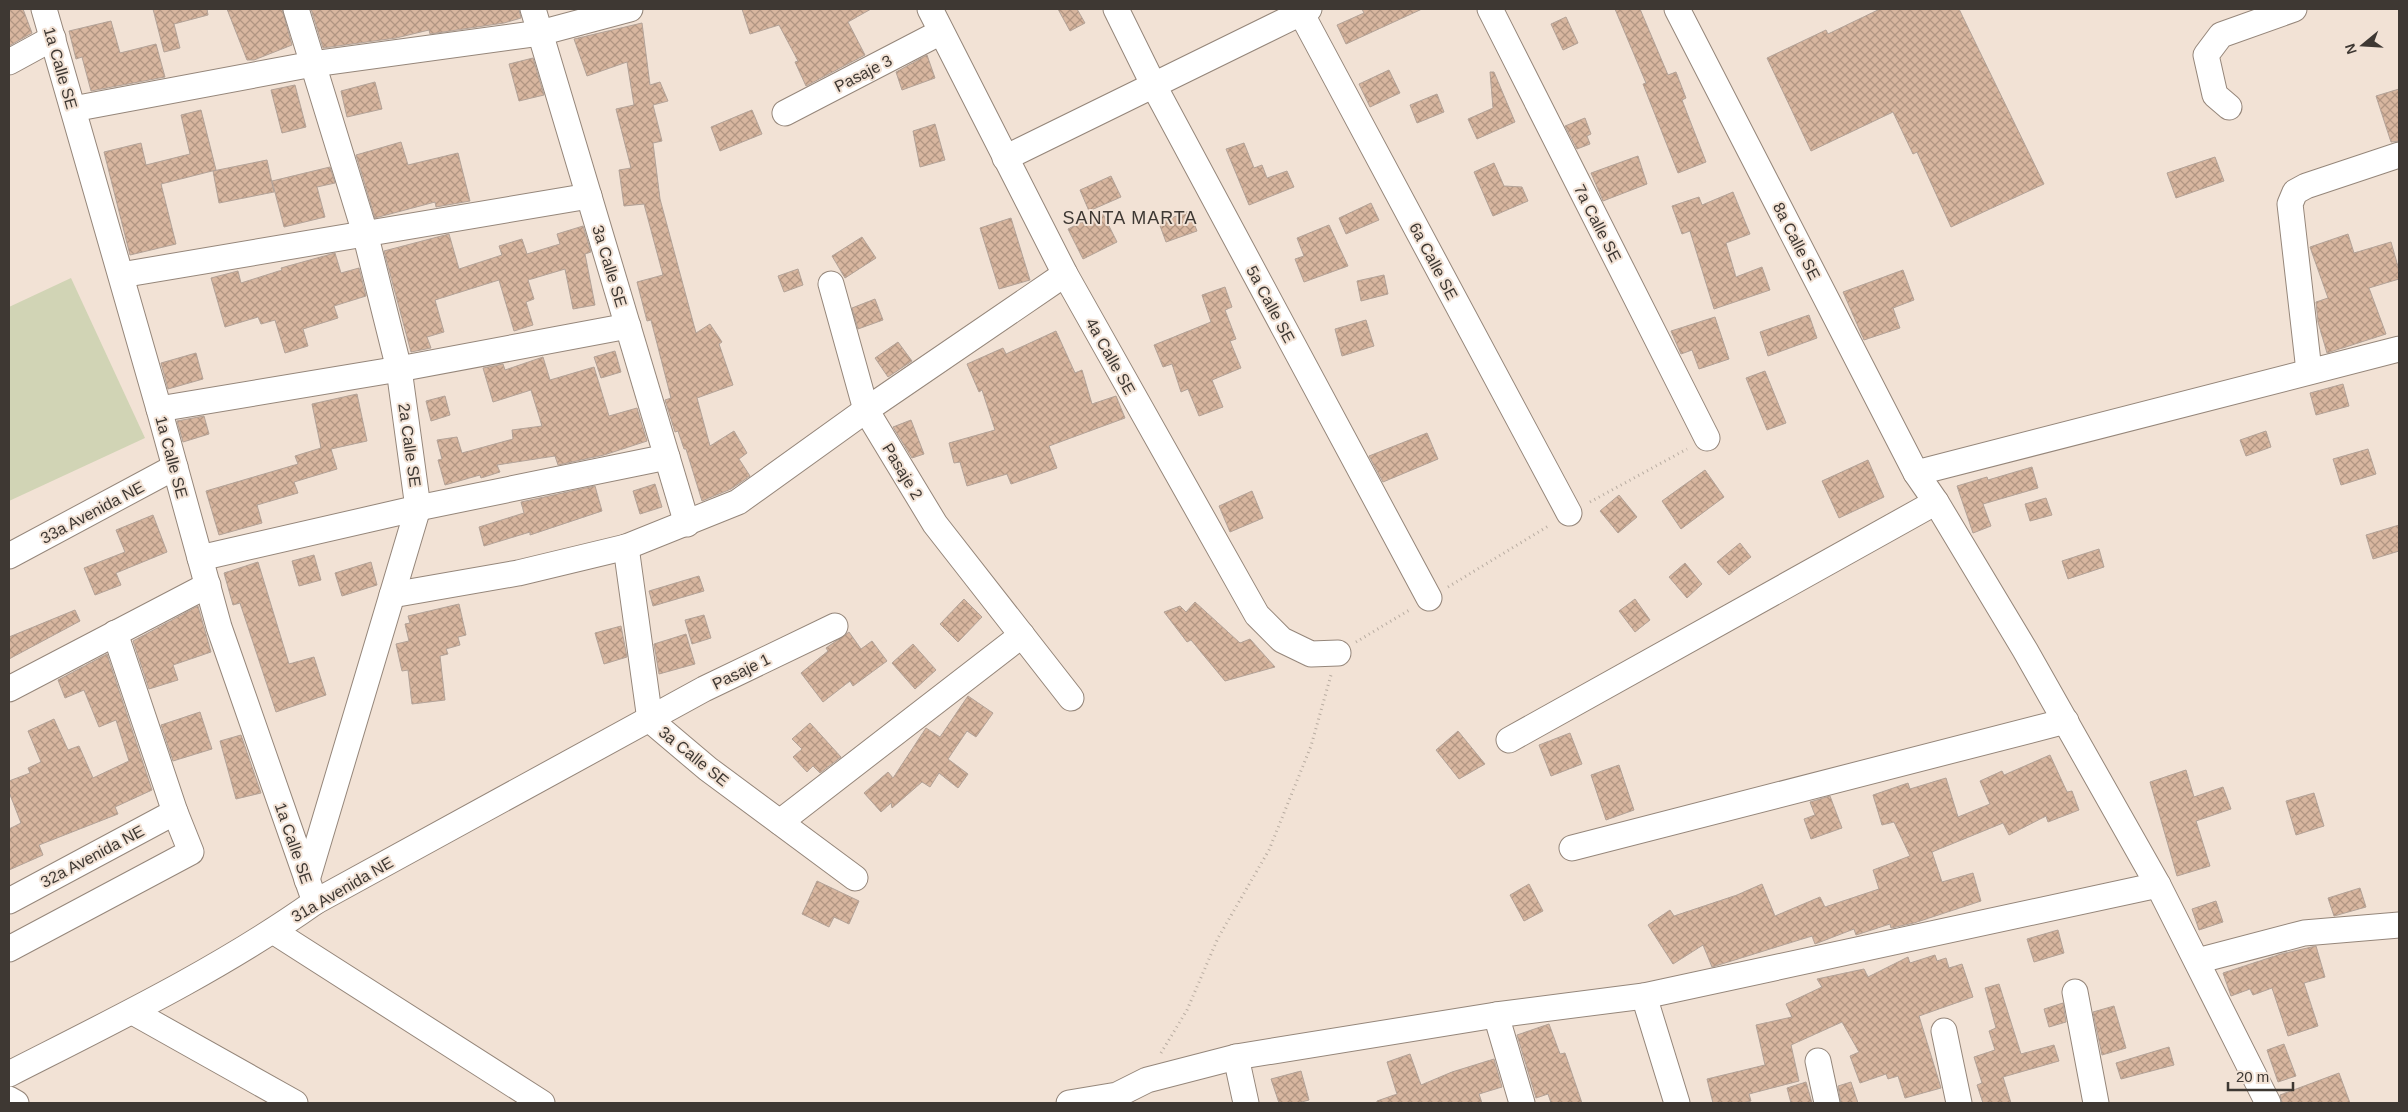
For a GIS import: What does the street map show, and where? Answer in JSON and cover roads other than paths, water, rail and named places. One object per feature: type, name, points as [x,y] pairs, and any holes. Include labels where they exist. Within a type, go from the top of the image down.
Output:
[{"type":"street","name":"1a Calle SE","points":[[44,9],[159,409],[219,627],[311,891]]},
{"type":"street","name":"2a Calle SE","points":[[296,9],[365,233],[399,369],[418,508],[392,595],[311,891]]},
{"type":"street","name":"3a Calle SE","points":[[533,9],[687,524]]},
{"type":"street","points":[[73,109],[313,64],[540,33],[630,9]]},
{"type":"street","name":"4a Calle SE","points":[[930,9],[1065,274],[1257,615],[1282,640],[1311,654],[1338,653]]},
{"type":"street","name":"5a Calle SE","points":[[1116,9],[1154,86],[1430,598]]},
{"type":"street","name":"7a Calle SE","points":[[1490,9],[1707,438]]},
{"type":"street","name":"8a Calle SE","points":[[1677,9],[1916,473],[1936,502],[2066,721],[2158,885],[2268,1103]]},
{"type":"street","points":[[2229,107],[2216,95],[2206,55],[2221,35],[2294,9]]},
{"type":"street","points":[[1005,158],[1154,86],[1303,10]]},
{"type":"street","name":"6a Calle SE","points":[[1303,10],[1569,513]]},
{"type":"street","name":"Pasaje 3","points":[[785,113],[941,32]]},
{"type":"street","points":[[9,62],[52,38]]},
{"type":"street","points":[[2309,371],[2290,204],[2295,192],[2306,186],[2399,155]]},
{"type":"street","points":[[121,275],[589,196]]},
{"type":"street","points":[[392,595],[518,573],[626,547],[738,502],[866,410],[1065,274]]},
{"type":"street","name":"Pasaje 2","points":[[831,284],[866,410],[935,524],[1071,698]]},
{"type":"street","points":[[159,409],[399,369],[628,326]]},
{"type":"street","points":[[1916,473],[2399,349]]},
{"type":"street","points":[[200,558],[418,508],[667,457]]},
{"type":"street","name":"33a Avenida NE","points":[[9,556],[175,467]]},
{"type":"street","points":[[1509,740],[1936,502]]},
{"type":"street","name":"3a Calle SE","points":[[626,547],[650,720],[708,769],[855,878]]},
{"type":"street","points":[[9,689],[208,585]]},
{"type":"street","name":"Pasaje 1","points":[[650,720],[704,689],[835,626]]},
{"type":"street","points":[[9,949],[192,852],[175,812],[115,633]]},
{"type":"street","points":[[780,822],[1022,635]]},
{"type":"street","name":"31a Avenida NE","points":[[9,1074],[133,1012],[273,932],[311,891],[650,720]]},
{"type":"street","points":[[1572,848],[2066,721]]},
{"type":"street","name":"32a Avenida NE","points":[[9,901],[175,812]]},
{"type":"street","points":[[1069,1103],[1117,1099],[1147,1080],[1236,1057],[1496,1015],[1644,996],[2158,885]]},
{"type":"street","points":[[2197,961],[2304,933],[2399,926]]},
{"type":"street","points":[[273,932],[541,1103]]},
{"type":"street","points":[[2076,992],[2096,1103]]},
{"type":"street","points":[[1644,996],[1677,1103]]},
{"type":"street","points":[[133,1012],[295,1103]]},
{"type":"street","points":[[1496,1015],[1522,1103]]},
{"type":"street","points":[[1944,1031],[1959,1103]]},
{"type":"street","points":[[1236,1057],[1246,1103]]},
{"type":"street","points":[[1818,1061],[1827,1103]]},
{"type":"street","points":[[9,1099],[16,1103]]},
{"type":"district","name":"SANTA MARTA","points":[[1130,218]]}]
